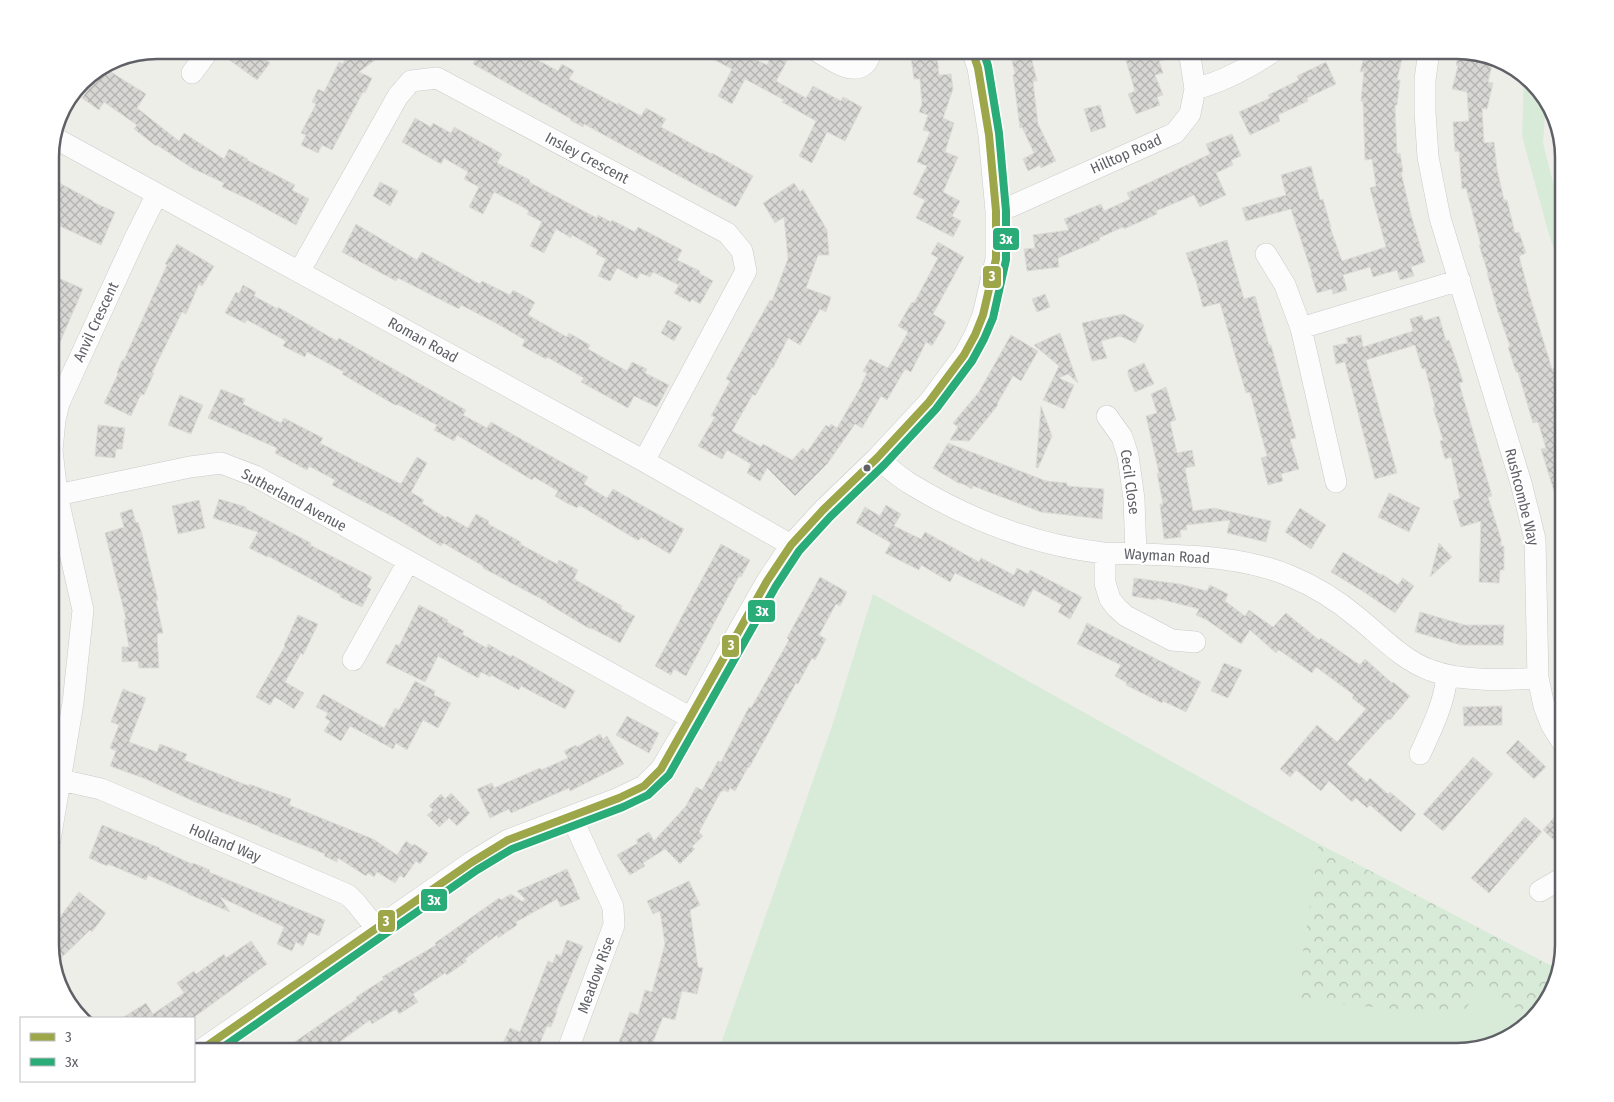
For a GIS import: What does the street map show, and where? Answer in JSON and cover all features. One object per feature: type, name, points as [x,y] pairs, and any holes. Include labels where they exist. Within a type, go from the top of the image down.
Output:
[{"type":"street","points":[[192,73],[202,59]]},
{"type":"street","points":[[831,59],[845,67],[856,68],[864,66],[869,59]]},
{"type":"street","points":[[211,1043],[472,862],[508,840],[619,798],[644,786],[661,769],[691,718],[738,630],[791,545],[929,402],[952,372],[975,335],[983,315],[996,259],[996,211],[989,135],[975,59]]},
{"type":"street","name":"Hilltop Road","points":[[996,211],[1021,202],[1175,133],[1190,114],[1195,89],[1190,59]]},
{"type":"street","points":[[1195,89],[1223,81],[1261,59]]},
{"type":"street","name":"Rushcombe Way","points":[[1428,59],[1425,104],[1428,157],[1440,218],[1521,483],[1535,539],[1538,678],[1544,706],[1555,730]]},
{"type":"street","name":"Insley Crescent","points":[[299,272],[398,96],[411,81],[437,78],[727,233],[742,251],[746,271],[644,462]]},
{"type":"street","name":"Roman Road","points":[[61,141],[644,462],[791,545]]},
{"type":"street","name":"Anvil Crescent","points":[[59,403],[157,194]]},
{"type":"street","points":[[1266,254],[1284,285],[1301,328],[1336,482]]},
{"type":"street","points":[[1301,328],[1460,280]]},
{"type":"street","name":"Cecil Close","points":[[1107,416],[1122,437],[1128,456],[1134,508],[1136,554]]},
{"type":"street","name":"Wayman Road","points":[[877,458],[908,483],[959,511],[1030,538],[1064,547],[1105,553],[1206,556],[1252,564],[1291,576],[1326,594],[1416,664],[1447,676],[1503,680],[1538,678]]},
{"type":"street","name":"Sutherland Avenue","points":[[59,494],[190,467],[221,464],[254,476],[691,718]]},
{"type":"street","name":"Anvil Crescent","points":[[59,507],[84,610],[59,786]]},
{"type":"street","points":[[1105,553],[1104,574],[1107,591],[1110,599],[1121,612],[1172,640],[1195,642]]},
{"type":"street","points":[[353,660],[408,562]]},
{"type":"street","points":[[1420,754],[1441,707],[1446,691],[1447,676]]},
{"type":"street","name":"Holland Way","points":[[60,780],[101,790],[348,895],[376,928]]},
{"type":"street","name":"Meadow Rise","points":[[570,1043],[614,925],[613,907],[571,816]]},
{"type":"street","points":[[1540,891],[1555,882]]},
{"type":"street","points":[[224,1034],[230,1043]]},
{"type":"green space","points":[[1524,85],[1539,103],[1545,114],[1543,143],[1555,190],[1555,252],[1548,231],[1522,136]]},
{"type":"green space","points":[[873,594],[1319,844],[1553,967],[1550,976],[1539,999],[1522,1019],[1494,1036],[1470,1042],[721,1043],[833,723]]},
{"type":"green space","points":[[1319,844],[1553,967],[1545,988],[1527,1014],[1482,989],[1460,1015],[1296,1000]]},
{"type":"building","points":[[228,59],[265,59],[270,63],[257,80]]},
{"type":"building","points":[[345,59],[376,59],[359,72],[372,78],[332,150],[322,145],[318,153],[301,145],[306,135],[301,133],[316,104],[312,102],[318,89],[324,92],[339,62],[343,64]]},
{"type":"building","points":[[476,59],[536,59],[558,71],[562,64],[574,71],[569,79],[641,116],[646,108],[666,119],[661,127],[753,176],[736,207],[584,124],[583,127],[570,120],[473,64]]},
{"type":"building","points":[[713,59],[755,59],[767,65],[770,59],[783,59],[787,61],[776,81],[806,98],[813,86],[841,101],[843,97],[862,107],[845,141],[827,132],[812,163],[799,156],[816,121],[782,102],[784,100],[745,79],[732,104],[718,96],[732,69]]},
{"type":"building","points":[[911,59],[937,59],[939,75],[951,74],[953,89],[943,118],[954,123],[945,152],[958,157],[943,192],[960,201],[952,216],[961,221],[953,237],[916,218],[925,200],[913,194],[927,166],[917,162],[930,132],[923,130],[928,115],[919,112],[922,104],[920,79],[914,79]]},
{"type":"building","points":[[1032,59],[1037,81],[1033,81],[1038,124],[1056,161],[1041,168],[1040,165],[1028,171],[1023,159],[1034,153],[1022,127],[1020,128],[1012,61]]},
{"type":"building","points":[[1126,59],[1166,59],[1159,61],[1163,73],[1155,75],[1163,95],[1157,97],[1160,105],[1136,114],[1128,94],[1135,91]]},
{"type":"building","points":[[1364,59],[1402,59],[1397,80],[1400,80],[1397,105],[1395,105],[1397,154],[1400,153],[1403,172],[1401,172],[1425,262],[1411,267],[1414,276],[1400,280],[1397,270],[1373,277],[1370,267],[1343,275],[1347,290],[1333,294],[1332,289],[1317,293],[1291,209],[1246,221],[1242,208],[1286,195],[1281,175],[1311,166],[1320,200],[1323,199],[1330,227],[1342,261],[1386,247],[1370,188],[1376,186],[1372,159],[1365,160],[1363,102],[1361,101],[1364,71],[1360,72]]},
{"type":"building","points":[[1457,59],[1482,62],[1492,66],[1488,82],[1493,83],[1487,109],[1482,108],[1484,143],[1494,142],[1497,169],[1504,200],[1507,200],[1515,233],[1519,232],[1526,253],[1519,256],[1530,297],[1552,369],[1555,368],[1555,494],[1541,449],[1546,448],[1538,422],[1533,423],[1518,372],[1516,372],[1508,347],[1510,346],[1479,245],[1481,245],[1466,188],[1462,189],[1459,151],[1455,152],[1453,122],[1469,121],[1467,92],[1452,89],[1458,66],[1456,65]]},
{"type":"building","points":[[1326,62],[1336,84],[1307,98],[1308,101],[1278,115],[1280,121],[1250,135],[1239,112],[1270,98],[1268,95],[1299,80],[1297,76]]},
{"type":"building","points":[[110,71],[146,94],[137,108],[179,141],[184,133],[224,159],[229,149],[295,185],[292,190],[309,199],[296,225],[222,187],[224,183],[192,168],[156,146],[134,129],[137,125],[104,102],[99,110],[82,98],[97,79]]},
{"type":"building","points":[[1100,105],[1106,127],[1091,132],[1084,109]]},
{"type":"building","points":[[415,118],[431,127],[433,123],[451,133],[454,127],[502,154],[497,163],[530,180],[529,182],[597,218],[598,215],[611,222],[612,220],[635,232],[638,227],[682,250],[677,260],[700,271],[699,273],[713,281],[700,304],[692,299],[690,302],[674,293],[679,285],[653,272],[650,277],[640,273],[637,279],[617,268],[610,281],[598,276],[606,259],[596,254],[598,250],[572,235],[571,238],[556,229],[544,253],[530,246],[542,222],[527,214],[529,211],[521,206],[494,192],[483,214],[469,207],[479,187],[464,179],[468,172],[444,158],[441,164],[402,142]]},
{"type":"building","points":[[1232,134],[1241,156],[1231,160],[1233,165],[1216,173],[1226,195],[1200,207],[1194,195],[1156,211],[1157,214],[1124,229],[1123,227],[1099,238],[1100,240],[1058,258],[1059,267],[1027,271],[1024,249],[1035,248],[1033,235],[1069,230],[1064,219],[1101,204],[1104,211],[1130,199],[1127,193],[1210,154],[1206,144]]},
{"type":"building","points":[[380,182],[398,191],[390,206],[373,196]]},
{"type":"building","points":[[59,183],[115,212],[101,245],[59,226]]},
{"type":"building","points":[[794,183],[800,192],[803,189],[827,230],[829,255],[818,255],[806,288],[831,297],[826,312],[820,309],[800,345],[788,338],[773,368],[755,396],[753,394],[732,431],[761,447],[763,444],[792,460],[803,448],[807,452],[826,425],[829,427],[831,424],[837,428],[862,385],[867,373],[863,371],[870,359],[888,368],[908,332],[898,326],[912,302],[914,303],[938,258],[931,254],[938,242],[964,257],[933,314],[946,322],[932,346],[926,342],[911,372],[905,369],[887,400],[881,396],[862,428],[855,424],[827,464],[795,496],[767,468],[760,481],[747,473],[751,464],[727,450],[722,459],[698,446],[715,417],[711,416],[730,381],[726,379],[770,300],[772,301],[788,259],[784,217],[775,223],[763,203]]},
{"type":"building","points":[[356,224],[417,260],[422,252],[480,284],[482,281],[510,295],[513,290],[535,302],[528,315],[567,337],[569,333],[590,345],[588,349],[627,371],[632,362],[647,369],[645,373],[669,385],[657,407],[634,396],[628,408],[581,382],[584,378],[547,357],[546,359],[522,346],[525,340],[496,323],[461,305],[459,309],[398,278],[396,281],[342,252]]},
{"type":"building","points":[[1227,240],[1244,299],[1255,296],[1269,345],[1271,345],[1296,438],[1290,439],[1299,469],[1281,474],[1283,481],[1268,485],[1261,458],[1267,456],[1250,392],[1246,393],[1220,303],[1203,307],[1186,253]]},
{"type":"building","points":[[177,244],[214,266],[202,286],[199,284],[186,314],[182,312],[152,373],[154,373],[144,395],[141,394],[131,416],[104,403],[167,265],[165,264]]},
{"type":"building","points":[[59,278],[83,289],[59,344]]},
{"type":"building","points":[[243,285],[256,292],[254,296],[278,309],[278,307],[337,341],[339,338],[466,410],[463,415],[487,428],[491,422],[588,477],[584,484],[607,498],[613,489],[684,529],[670,554],[641,537],[637,540],[579,505],[577,508],[565,502],[555,496],[558,491],[534,477],[532,480],[457,435],[454,441],[434,430],[437,425],[399,405],[395,405],[342,374],[344,372],[307,352],[305,357],[283,346],[286,341],[247,320],[245,323],[225,313],[236,292],[239,294]]},
{"type":"building","points":[[1045,294],[1050,307],[1037,312],[1032,299]]},
{"type":"building","points":[[1123,314],[1144,325],[1135,343],[1120,336],[1101,341],[1107,358],[1092,361],[1082,323]]},
{"type":"building","points":[[1422,315],[1424,321],[1439,316],[1446,341],[1449,340],[1463,382],[1459,383],[1492,496],[1488,497],[1501,539],[1501,546],[1504,546],[1504,570],[1500,570],[1499,583],[1479,582],[1481,521],[1461,527],[1453,501],[1460,498],[1451,457],[1445,459],[1440,441],[1443,440],[1433,408],[1435,407],[1425,368],[1422,369],[1415,345],[1366,360],[1397,473],[1375,479],[1345,362],[1336,364],[1333,346],[1348,343],[1346,338],[1361,335],[1363,347],[1413,331],[1410,319]]},
{"type":"building","points":[[668,320],[682,327],[674,341],[661,333]]},
{"type":"building","points":[[1060,333],[1078,383],[1068,374],[1059,378],[1074,385],[1064,409],[1043,400],[1059,366],[1034,345]]},
{"type":"building","points":[[1011,335],[1038,351],[1021,381],[1013,376],[998,405],[969,441],[950,440],[958,427],[953,423],[979,392]]},
{"type":"building","points":[[1144,363],[1154,384],[1135,392],[1128,375],[1128,370]]},
{"type":"building","points":[[1166,387],[1176,420],[1170,422],[1177,453],[1192,450],[1195,466],[1185,468],[1193,511],[1214,508],[1271,521],[1266,542],[1227,533],[1230,520],[1186,525],[1187,530],[1180,530],[1181,537],[1164,539],[1160,504],[1163,504],[1157,473],[1159,473],[1146,416],[1157,413],[1151,394]]},
{"type":"building","points":[[221,389],[245,399],[243,404],[281,423],[284,418],[323,438],[320,443],[401,484],[417,457],[427,463],[411,492],[424,500],[422,503],[446,518],[447,516],[468,528],[476,514],[489,521],[488,524],[521,542],[520,544],[557,564],[559,560],[578,570],[574,579],[622,606],[621,609],[635,616],[620,643],[590,629],[547,602],[483,568],[483,566],[443,543],[441,546],[397,519],[332,485],[335,480],[309,466],[307,470],[275,453],[277,448],[208,418]]},
{"type":"building","points":[[180,395],[203,405],[191,434],[168,425]]},
{"type":"building","points":[[1041,406],[1052,436],[1038,468],[1036,467]]},
{"type":"building","points":[[98,425],[125,428],[122,449],[116,449],[115,458],[95,456]]},
{"type":"building","points":[[948,443],[1046,481],[1067,483],[1067,486],[1104,489],[1102,519],[1041,512],[973,486],[972,489],[960,484],[933,468]]},
{"type":"building","points":[[1389,493],[1420,508],[1409,532],[1378,517]]},
{"type":"building","points":[[219,499],[246,507],[246,509],[311,543],[310,545],[372,577],[367,587],[371,589],[362,607],[340,597],[341,595],[268,556],[249,548],[258,532],[213,518]]},
{"type":"building","points":[[199,500],[205,528],[178,534],[172,506]]},
{"type":"building","points":[[886,505],[901,514],[894,526],[921,539],[925,532],[979,562],[981,558],[1014,575],[1017,568],[1028,574],[1030,570],[1082,597],[1070,619],[1058,612],[1062,605],[1033,589],[1024,607],[955,573],[950,582],[921,565],[919,570],[885,553],[891,543],[856,523],[865,507],[880,516]]},
{"type":"building","points":[[1300,508],[1326,525],[1311,549],[1285,532]]},
{"type":"building","points":[[132,509],[142,534],[158,600],[156,601],[163,633],[157,634],[159,668],[139,668],[138,661],[122,662],[122,647],[129,647],[124,620],[126,619],[105,533],[124,527],[120,513]]},
{"type":"building","points":[[1439,543],[1452,557],[1430,577]]},
{"type":"building","points":[[721,544],[750,560],[741,577],[739,576],[686,676],[674,669],[671,675],[655,666]]},
{"type":"building","points":[[1343,552],[1398,585],[1403,578],[1414,586],[1395,613],[1331,572]]},
{"type":"building","points":[[820,577],[847,592],[840,606],[836,604],[819,635],[826,639],[815,660],[812,658],[798,684],[796,683],[735,791],[730,788],[728,792],[721,791],[699,832],[703,836],[692,847],[695,849],[680,864],[665,849],[643,863],[645,866],[630,875],[617,855],[638,843],[636,840],[649,832],[654,841],[686,806],[696,787],[702,790],[718,761],[721,762],[749,707],[751,708],[789,640],[787,638]]},
{"type":"building","points":[[1134,578],[1180,584],[1207,591],[1210,585],[1228,594],[1225,601],[1245,616],[1249,610],[1273,627],[1286,613],[1319,640],[1321,638],[1360,665],[1365,659],[1410,696],[1390,720],[1388,719],[1347,764],[1367,782],[1370,778],[1388,794],[1390,792],[1416,814],[1401,832],[1370,805],[1367,808],[1356,798],[1352,802],[1329,781],[1321,791],[1296,770],[1290,777],[1280,769],[1317,725],[1337,742],[1366,709],[1352,698],[1354,695],[1316,667],[1312,673],[1279,650],[1276,653],[1250,630],[1241,644],[1207,620],[1196,615],[1199,609],[1156,598],[1156,600],[1132,596]]},
{"type":"building","points":[[419,605],[448,620],[447,622],[464,631],[462,634],[487,648],[488,644],[511,657],[512,655],[575,691],[565,709],[521,686],[519,690],[491,675],[490,677],[481,672],[478,678],[438,656],[425,682],[386,663],[396,644],[399,646]]},
{"type":"building","points":[[1420,612],[1465,625],[1504,625],[1503,645],[1461,645],[1415,632]]},
{"type":"building","points":[[298,615],[318,624],[303,655],[301,653],[285,682],[304,693],[294,709],[275,697],[270,705],[256,697],[285,646]]},
{"type":"building","points":[[1087,623],[1201,682],[1186,712],[1163,701],[1162,703],[1126,685],[1127,683],[1115,676],[1121,665],[1077,644]]},
{"type":"building","points":[[1224,663],[1242,670],[1228,698],[1211,691]]},
{"type":"building","points":[[415,681],[435,691],[434,695],[451,703],[438,728],[423,720],[407,750],[396,743],[393,749],[350,726],[341,741],[324,731],[330,721],[325,718],[328,713],[316,707],[323,694],[384,728],[395,708],[399,710]]},
{"type":"building","points":[[123,689],[146,698],[129,742],[157,752],[160,744],[187,754],[184,760],[249,786],[249,784],[291,799],[289,805],[373,839],[397,855],[406,841],[428,853],[420,864],[416,861],[404,878],[400,875],[395,883],[377,872],[374,877],[368,873],[366,876],[338,858],[337,862],[324,856],[325,854],[195,802],[146,779],[110,766],[116,751],[110,748],[119,725],[111,722]]},
{"type":"building","points":[[1502,706],[1502,725],[1464,726],[1463,707]]},
{"type":"building","points":[[627,716],[659,733],[649,753],[616,735]]},
{"type":"building","points":[[600,734],[603,739],[607,736],[624,764],[570,791],[569,788],[511,813],[509,809],[490,818],[477,789],[492,783],[494,788],[568,758],[564,751],[576,745],[577,747]]},
{"type":"building","points":[[1518,740],[1546,767],[1534,779],[1506,753]]},
{"type":"building","points":[[1473,757],[1493,774],[1443,831],[1423,814]]},
{"type":"building","points":[[451,793],[470,813],[457,826],[449,818],[439,827],[427,815],[433,810],[429,806],[441,794],[445,799]]},
{"type":"building","points":[[1555,816],[1555,841],[1543,830]]},
{"type":"building","points":[[1525,817],[1542,832],[1489,893],[1471,878]]},
{"type":"building","points":[[102,825],[160,848],[192,864],[210,870],[209,872],[325,920],[319,936],[309,932],[303,946],[296,942],[292,951],[277,944],[284,927],[220,897],[230,912],[148,875],[146,880],[89,858]]},
{"type":"building","points":[[567,869],[580,899],[561,907],[557,899],[516,922],[517,925],[498,938],[497,935],[465,959],[467,961],[447,975],[445,973],[413,994],[418,1002],[399,1014],[396,1009],[372,1024],[370,1020],[338,1043],[293,1043],[384,979],[382,977],[436,945],[435,943],[499,898],[501,900],[511,894],[523,902],[525,899],[517,891]]},
{"type":"building","points":[[689,881],[700,905],[690,910],[698,967],[703,968],[697,994],[682,991],[675,1020],[663,1017],[653,1043],[618,1043],[630,1012],[638,1015],[645,990],[652,992],[665,944],[660,911],[653,914],[647,901]]},
{"type":"building","points":[[79,892],[106,913],[92,932],[90,930],[61,958],[59,951],[59,918]]},
{"type":"building","points":[[567,940],[583,946],[551,1027],[547,1026],[540,1043],[503,1043],[510,1028],[520,1032],[548,961],[553,963],[556,954],[561,956]]},
{"type":"building","points":[[251,941],[267,964],[194,1017],[124,1017],[146,1003],[153,1014],[184,993],[177,983],[194,971],[196,974],[224,954],[226,958]]},
{"type":"transit line","name":"3","points":[[211,1043],[472,862],[508,840],[619,798],[644,786],[661,769],[767,581],[791,545],[929,402],[964,355],[975,335],[983,315],[996,259],[996,211],[989,135],[975,59]]},
{"type":"transit line","name":"3x","points":[[229,1043],[477,870],[512,849],[623,807],[648,795],[669,775],[776,586],[799,551],[936,409],[972,361],[984,339],[993,318],[1006,260],[1006,211],[999,133],[986,59]]}]
